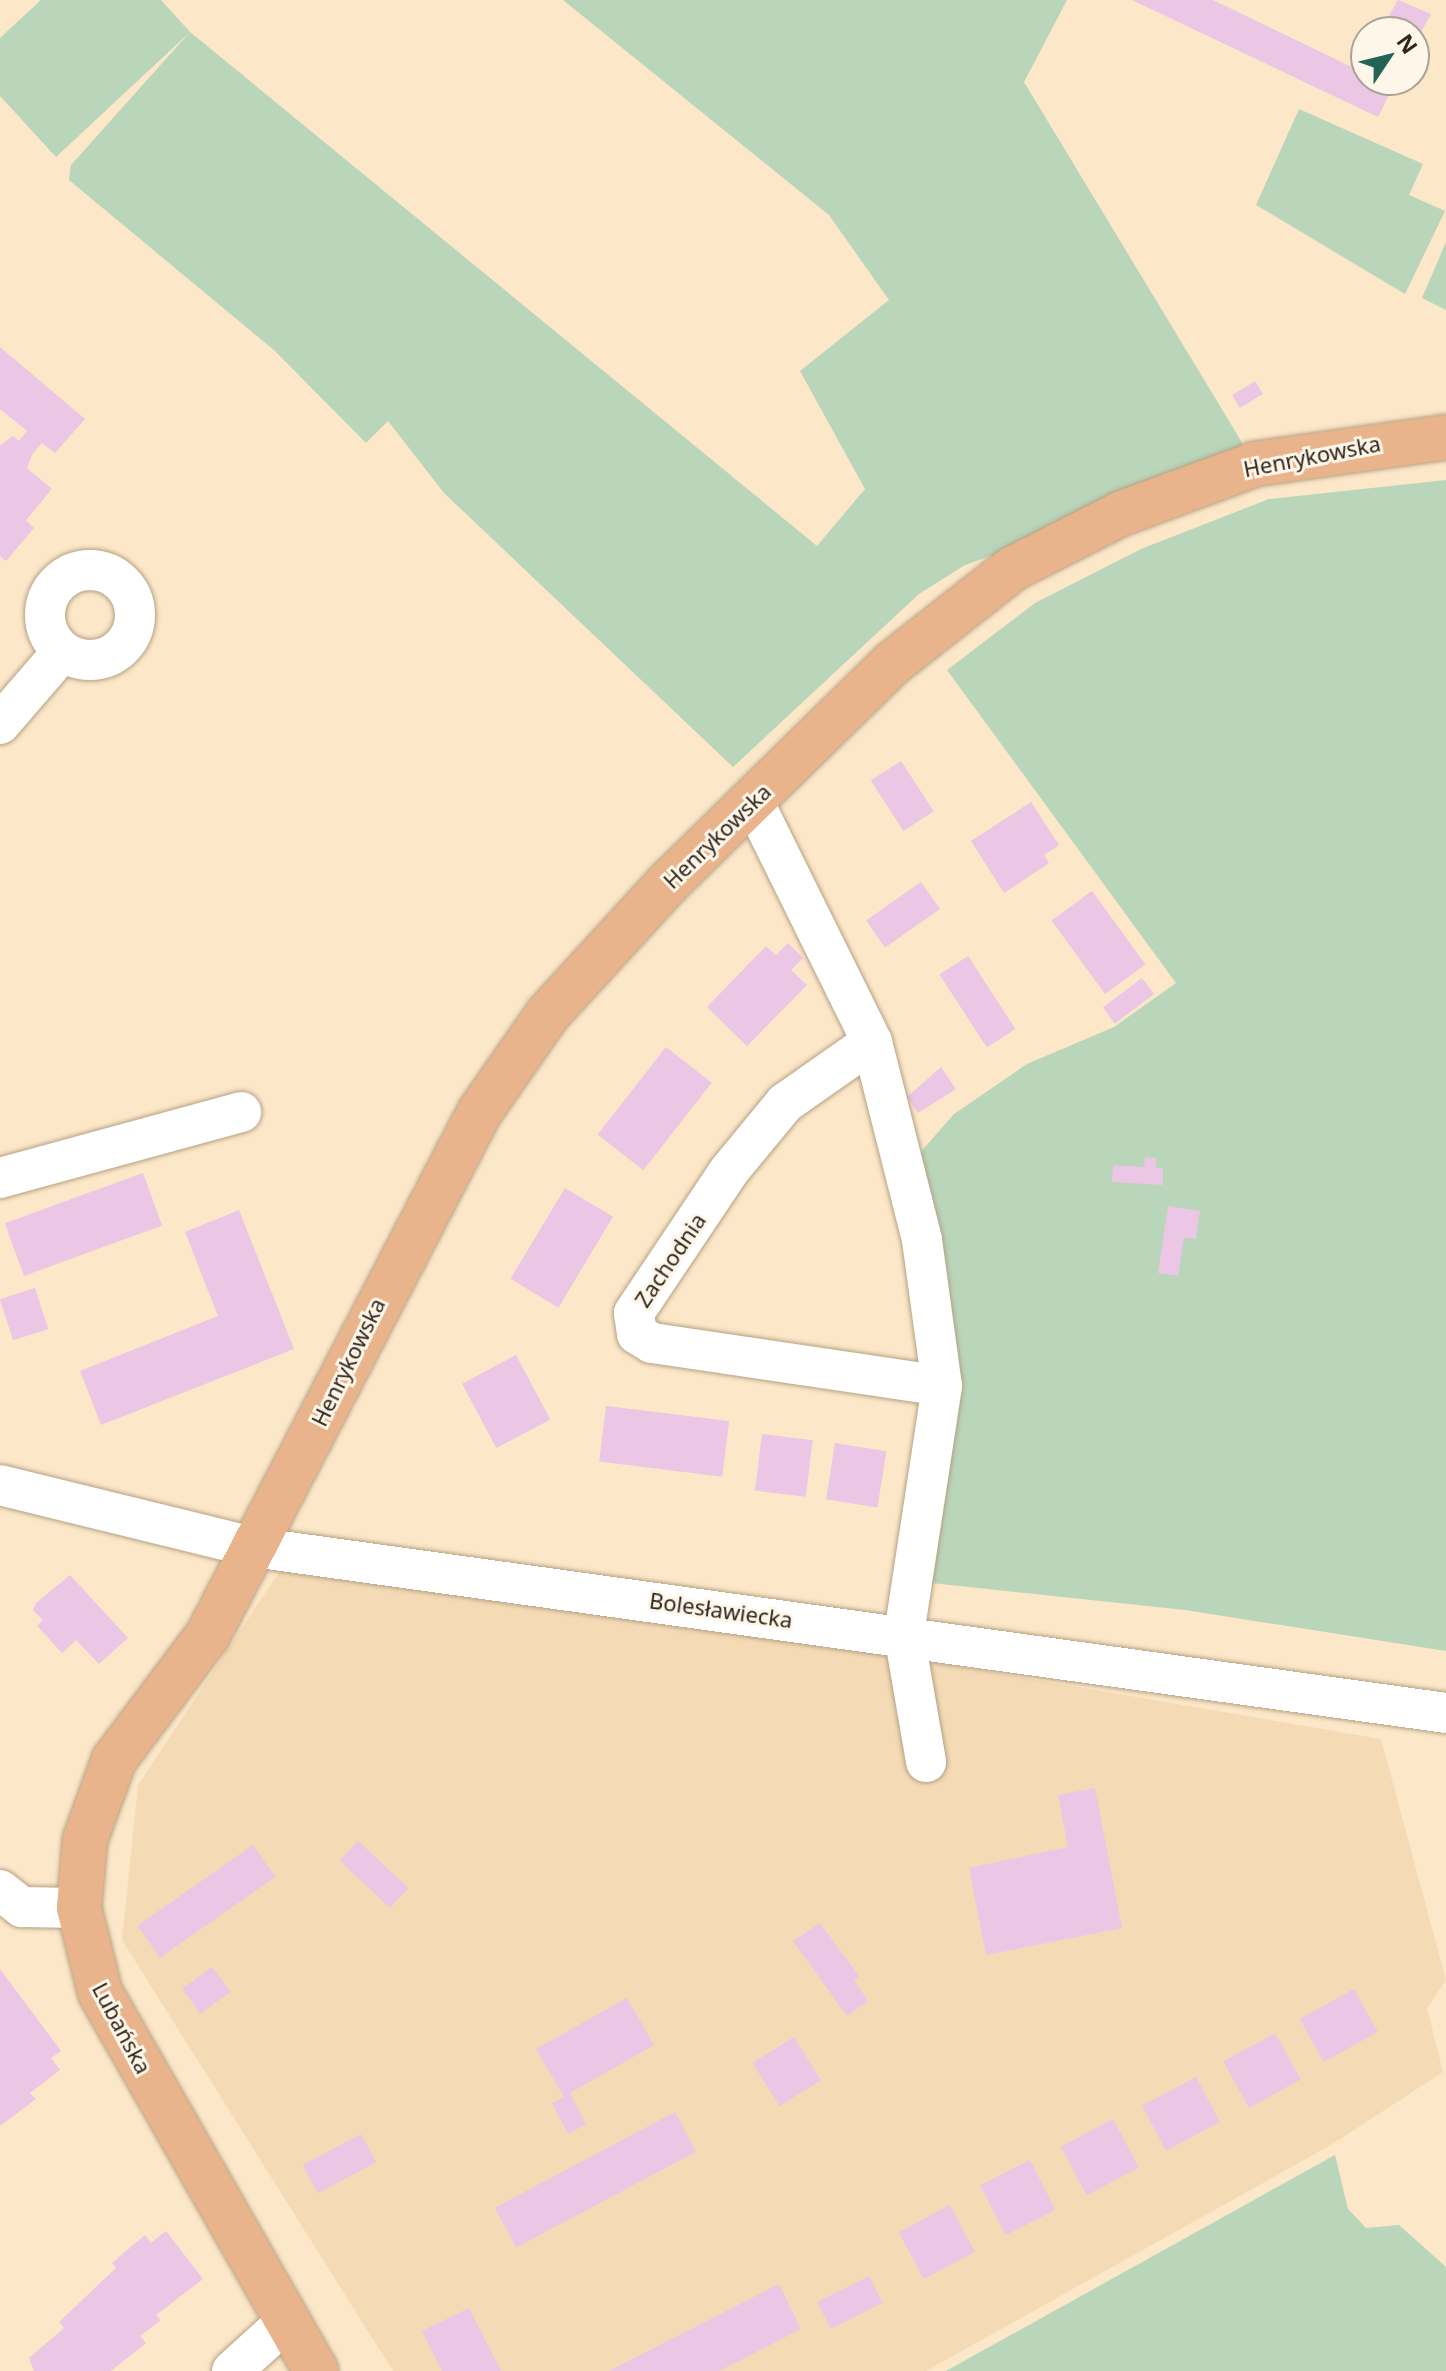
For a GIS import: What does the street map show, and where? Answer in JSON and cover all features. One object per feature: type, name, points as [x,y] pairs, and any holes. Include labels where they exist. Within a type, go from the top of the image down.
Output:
[{"type":"main road","name":"Henrykowska","points":[[253,1547],[479,1113],[583,972],[894,662],[1012,569],[1120,514],[1255,464],[1446,437]]},
{"type":"main road","name":"Lubańska","points":[[253,1547],[208,1635],[114,1760],[88,1823],[79,1908],[89,1964],[114,2022],[316,2371]]},
{"type":"street","points":[[0,724],[62,652]]},
{"type":"street","points":[[753,801],[872,1042],[919,1225],[942,1386],[904,1634],[926,1762]]},
{"type":"street","name":"Zachodnia","points":[[872,1042],[785,1103],[729,1171],[634,1313],[637,1334],[652,1343],[942,1386]]},
{"type":"street","points":[[0,1178],[241,1112]]},
{"type":"street","name":"Bolesławiecka","points":[[0,1485],[253,1547],[904,1634],[1446,1713]]},
{"type":"street","points":[[0,1890],[22,1907],[79,1908]]},
{"type":"street","points":[[232,2371],[287,2321]]},
{"type":"shaded area","points":[[283,1566],[762,1633],[1381,1739],[1446,1980],[1427,2008],[1443,2072],[1331,2145],[926,2371],[393,2371],[122,1940],[138,1785]]},
{"type":"green space","points":[[41,0],[161,0],[190,32],[56,157],[0,96],[0,38]]},
{"type":"green space","points":[[563,0],[1067,0],[1024,82],[1255,464],[965,565],[919,594],[733,767],[444,493],[388,421],[366,443],[275,351],[69,180],[71,165],[190,32],[817,546],[865,489],[800,371],[889,300],[829,215]]},
{"type":"green space","points":[[1299,109],[1423,164],[1409,195],[1445,211],[1405,294],[1256,205]]},
{"type":"green space","points":[[1446,242],[1446,310],[1422,298]]},
{"type":"green space","points":[[1446,480],[1446,1651],[1185,1610],[922,1582],[918,1155],[954,1114],[1027,1064],[1114,1027],[1176,983],[947,670],[1035,603],[1141,549],[1269,499]]},
{"type":"green space","points":[[1335,2155],[1348,2209],[1366,2228],[1399,2225],[1446,2267],[1446,2371],[946,2371]]},
{"type":"building","points":[[1132,0],[1213,0],[1350,66],[1350,96],[1388,96],[1378,117]]},
{"type":"building","points":[[1398,0],[1431,14],[1430,16],[1389,16]]},
{"type":"building","points":[[0,347],[85,419],[55,453],[42,443],[33,453],[27,468],[52,489],[26,520],[34,528],[6,561],[0,556],[0,445],[13,436],[19,441],[27,431],[0,409]]},
{"type":"building","points":[[1255,381],[1263,394],[1240,408],[1232,395]]},
{"type":"building","points":[[901,761],[934,811],[903,831],[871,781]]},
{"type":"building","points":[[1031,802],[1059,845],[1044,855],[1049,863],[1004,893],[971,841]]},
{"type":"building","points":[[921,882],[940,909],[885,947],[866,920]]},
{"type":"building","points":[[1092,891],[1145,965],[1105,994],[1052,920]]},
{"type":"building","points":[[788,943],[803,958],[791,970],[807,985],[747,1046],[707,1007],[766,946],[776,955]]},
{"type":"building","points":[[968,956],[1015,1029],[987,1047],[939,975]]},
{"type":"building","points":[[1142,978],[1154,994],[1115,1023],[1103,1007]]},
{"type":"building","points":[[666,1047],[712,1083],[643,1170],[598,1134]]},
{"type":"building","points":[[941,1067],[956,1089],[918,1113],[907,1097]]},
{"type":"building","points":[[1145,1157],[1156,1158],[1156,1168],[1163,1168],[1163,1185],[1112,1182],[1113,1165],[1144,1167]]},
{"type":"building","points":[[143,1173],[162,1226],[24,1276],[5,1223]]},
{"type":"building","points":[[565,1188],[613,1217],[558,1308],[510,1279]]},
{"type":"building","points":[[1168,1206],[1200,1211],[1196,1239],[1184,1238],[1178,1276],[1158,1273]]},
{"type":"building","points":[[239,1210],[294,1349],[101,1425],[80,1371],[218,1316],[185,1232]]},
{"type":"building","points":[[35,1288],[48,1329],[13,1340],[0,1299]]},
{"type":"building","points":[[516,1355],[550,1419],[496,1448],[462,1384]]},
{"type":"building","points":[[606,1406],[729,1421],[722,1477],[599,1462]]},
{"type":"building","points":[[762,1434],[813,1440],[806,1497],[755,1491]]},
{"type":"building","points":[[835,1443],[886,1451],[877,1507],[826,1499]]},
{"type":"building","points":[[70,1575],[128,1638],[99,1664],[76,1640],[62,1653],[37,1626],[43,1620],[33,1610],[36,1603]]},
{"type":"building","points":[[1095,1788],[1122,1928],[986,1955],[969,1868],[1068,1847],[1058,1795]]},
{"type":"building","points":[[358,1841],[408,1888],[390,1908],[340,1861]]},
{"type":"building","points":[[253,1845],[275,1877],[160,1958],[137,1926]]},
{"type":"building","points":[[820,1923],[859,1976],[854,1980],[868,2001],[847,2016],[793,1941]]},
{"type":"building","points":[[212,1967],[230,1992],[200,2014],[182,1989]]},
{"type":"building","points":[[0,1969],[61,2051],[51,2058],[60,2070],[30,2093],[36,2099],[0,2126]]},
{"type":"building","points":[[1354,1989],[1378,2032],[1324,2062],[1300,2019]]},
{"type":"building","points":[[627,1998],[654,2045],[570,2093],[586,2124],[568,2134],[552,2103],[564,2097],[536,2049]]},
{"type":"building","points":[[1275,2033],[1301,2079],[1249,2108],[1223,2062]]},
{"type":"building","points":[[794,2037],[821,2080],[779,2106],[752,2063]]},
{"type":"building","points":[[1196,2077],[1220,2122],[1166,2151],[1142,2106]]},
{"type":"building","points":[[675,2112],[696,2152],[516,2248],[495,2208]]},
{"type":"building","points":[[1113,2119],[1139,2168],[1087,2195],[1061,2147]]},
{"type":"building","points":[[361,2134],[376,2162],[318,2193],[303,2165]]},
{"type":"building","points":[[1030,2160],[1055,2210],[1006,2235],[980,2185]]},
{"type":"building","points":[[950,2205],[975,2252],[924,2279],[899,2232]]},
{"type":"building","points":[[166,2231],[203,2279],[156,2315],[161,2320],[140,2336],[146,2343],[111,2371],[34,2371],[29,2358],[64,2328],[59,2322],[116,2268],[112,2263],[145,2235],[151,2243]]},
{"type":"building","points":[[869,2276],[883,2303],[831,2329],[817,2302]]},
{"type":"building","points":[[779,2284],[801,2329],[719,2371],[609,2371]]},
{"type":"building","points":[[469,2308],[501,2371],[442,2371],[422,2331]]}]
